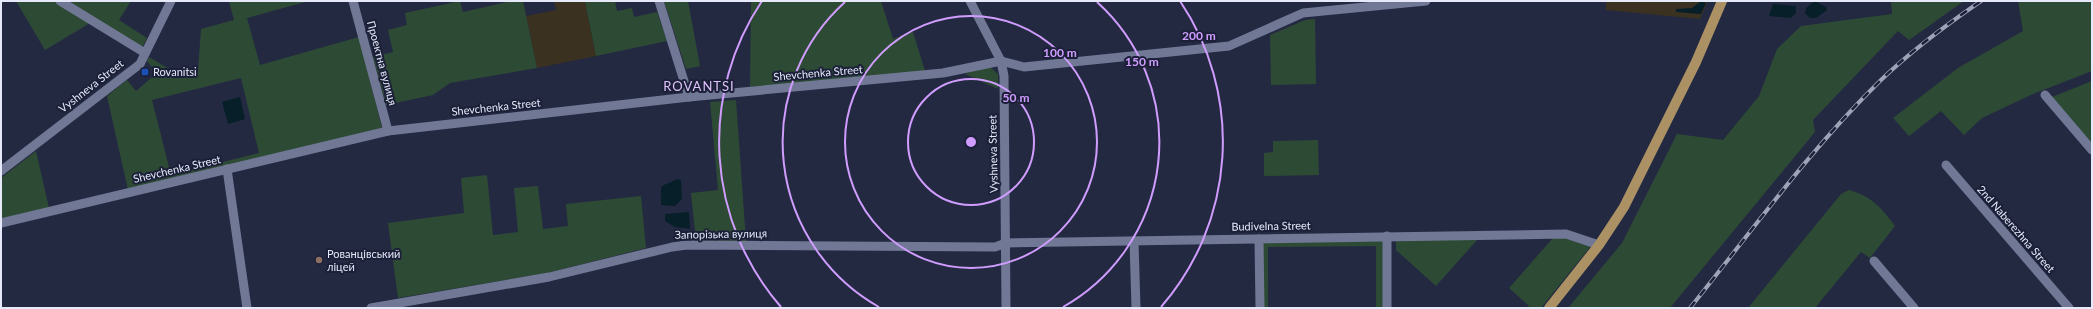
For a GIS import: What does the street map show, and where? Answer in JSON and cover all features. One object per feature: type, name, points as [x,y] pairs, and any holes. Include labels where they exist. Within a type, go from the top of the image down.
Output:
[{"type":"main road","points":[[1549,308],[1599,245],[1624,207],[1643,172],[1696,62],[1722,1]]},
{"type":"street","points":[[60,1],[145,53]]},
{"type":"street","name":"Vyshneva Street","points":[[1,171],[140,64],[171,1]]},
{"type":"street","name":"Проектна вулиця","points":[[353,1],[388,131]]},
{"type":"street","points":[[658,1],[690,97]]},
{"type":"street","name":"Vyshneva Street","points":[[970,1],[1001,61],[1004,76],[1006,243]]},
{"type":"street","points":[[1001,61],[1024,67],[1229,46],[1303,13],[1426,1]]},
{"type":"street","name":"Shevchenka Street","points":[[1,223],[388,131],[690,97],[942,73],[1001,61]]},
{"type":"street","points":[[2045,95],[2092,150]]},
{"type":"street","name":"2nd Naberezhna Street","points":[[1946,165],[2069,308]]},
{"type":"street","points":[[227,169],[247,308]]},
{"type":"street","name":"Budivelna Street","points":[[1006,243],[1566,234],[1599,245]]},
{"type":"street","points":[[1387,236],[1387,308]]},
{"type":"street","points":[[1259,238],[1260,308]]},
{"type":"street","points":[[1134,241],[1136,308]]},
{"type":"street","points":[[1006,243],[1006,308]]},
{"type":"street","name":"Запорізька вулиця","points":[[371,308],[549,277],[672,247],[687,245],[995,247],[1006,243]]},
{"type":"street","points":[[1874,261],[1914,308]]},
{"type":"shaded area","points":[[554,1],[585,1],[596,56],[537,68],[526,16],[556,10]]},
{"type":"shaded area","points":[[1606,1],[1708,1],[1700,19],[1606,10]]},
{"type":"green space","points":[[16,1],[55,1],[90,23],[45,50]]},
{"type":"green space","points":[[66,1],[131,1],[119,20],[147,38],[142,48]]},
{"type":"green space","points":[[229,1],[309,1],[247,18],[260,65],[359,37],[382,128],[128,190],[107,96],[127,80],[136,91],[157,73],[147,61],[149,57],[181,76],[198,71],[201,29],[234,20]],"holes":[[[241,78],[259,153],[171,175],[152,100]]]},
{"type":"green space","points":[[460,1],[463,12],[511,1],[523,1],[537,68],[450,83],[433,95],[386,105],[373,57],[393,52],[388,30],[407,25],[405,13]]},
{"type":"green space","points":[[585,1],[615,1],[617,11],[632,8],[634,17],[657,12],[667,41],[596,56]]},
{"type":"green space","points":[[664,1],[688,1],[700,66],[686,69]]},
{"type":"green space","points":[[751,1],[881,1],[893,39],[913,32],[925,71],[750,87]]},
{"type":"green space","points":[[1891,1],[1964,1],[1909,40],[1898,31],[1813,120],[1815,132],[1670,308],[1568,308],[1622,243],[1677,134],[1723,140],[1759,96],[1777,49],[1801,26],[1892,14]]},
{"type":"green space","points":[[2018,1],[2092,1],[2092,71],[2033,94],[1982,118],[1964,135],[1941,111],[1909,136],[1893,118],[1958,68],[2023,31]]},
{"type":"green space","points":[[1315,19],[1316,84],[1271,85],[1270,35],[1305,20]]},
{"type":"green space","points":[[990,67],[998,74],[998,89],[965,74],[981,68]]},
{"type":"green space","points":[[2092,81],[2092,144],[2052,97]]},
{"type":"green space","points":[[736,100],[746,241],[696,240],[691,193],[718,190],[710,102]]},
{"type":"green space","points":[[1318,140],[1319,175],[1264,176],[1264,153],[1273,152],[1273,141]]},
{"type":"green space","points":[[36,151],[49,208],[1,219],[1,178]]},
{"type":"green space","points":[[487,175],[493,235],[518,232],[514,188],[538,186],[543,229],[568,226],[566,204],[641,196],[646,248],[547,273],[398,298],[388,223],[464,213],[461,178]]},
{"type":"green space","points":[[1849,190],[1864,195],[1870,199],[1885,213],[1895,226],[1870,258],[1861,252],[1815,308],[1748,308],[1841,194]]},
{"type":"green space","points":[[1553,238],[1565,238],[1591,246],[1541,308],[1527,308],[1529,306],[1509,288]]},
{"type":"green space","points":[[1383,240],[1383,308],[1376,308],[1376,246],[1268,247],[1268,308],[1262,308],[1262,242]]},
{"type":"green space","points":[[1396,240],[1477,240],[1436,286],[1396,250]]},
{"type":"water","points":[[1701,1],[1706,3],[1701,14],[1676,12],[1676,9],[1692,8]]},
{"type":"water","points":[[1815,1],[1826,7],[1827,10],[1816,18],[1810,18],[1805,13],[1806,8]]},
{"type":"water","points":[[1773,4],[1796,6],[1796,13],[1791,18],[1769,16]]},
{"type":"water","points":[[240,97],[245,119],[228,124],[222,102]]},
{"type":"water","points":[[677,179],[681,180],[682,199],[675,206],[661,205],[661,187]]},
{"type":"water","points":[[689,212],[690,229],[675,227],[665,221],[665,214]]},
{"type":"railway","points":[[1690,308],[1782,191],[1855,106],[1905,58],[1981,1]]},
{"type":"place","name":"Rovanitsi","points":[[145,72]]},
{"type":"place","name":"Рованцівський ліцей","points":[[319,260]]},
{"type":"district","name":"ROVANTSI","points":[[699,86]]}]
